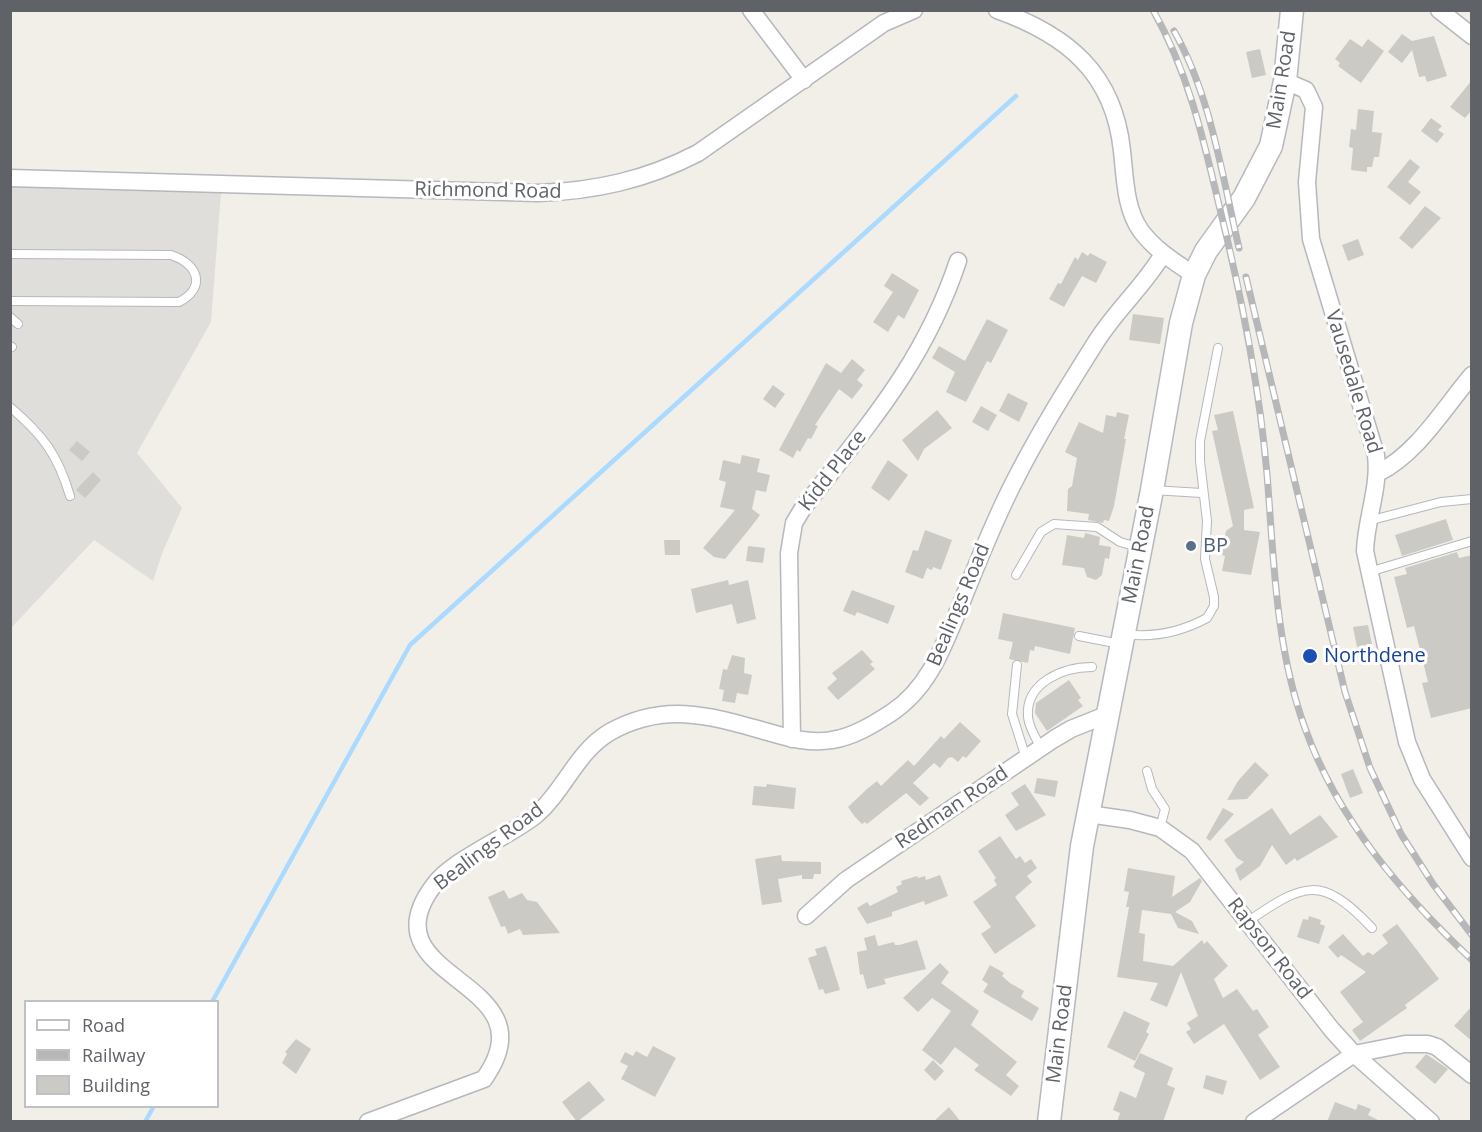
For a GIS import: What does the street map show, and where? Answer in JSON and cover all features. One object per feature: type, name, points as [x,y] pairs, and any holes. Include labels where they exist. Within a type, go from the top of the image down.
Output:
[{"type":"main road","name":"Main Road","points":[[1048,1122],[1088,814],[1152,490],[1181,323],[1194,275],[1206,251],[1265,162],[1277,124],[1286,81],[1292,10]]},
{"type":"street","points":[[751,10],[804,80]]},
{"type":"street","name":"Richmond Road","points":[[10,178],[538,194],[609,187],[670,167],[725,136],[884,23],[914,10]]},
{"type":"street","points":[[997,10],[1030,22],[1058,37],[1081,58],[1098,81],[1114,111],[1121,141],[1130,207],[1140,230],[1163,254],[1194,275]]},
{"type":"street","points":[[1439,10],[1472,36]]},
{"type":"street","name":"Vausedale Road","points":[[1286,81],[1306,90],[1314,106],[1307,182],[1311,239],[1373,441],[1378,474],[1368,522],[1365,551],[1407,742],[1422,779],[1469,847]]},
{"type":"street","name":"Bealings Road","points":[[368,1122],[484,1079],[498,1054],[501,1037],[499,1025],[491,1010],[432,958],[420,944],[417,928],[419,914],[436,882],[538,813],[555,795],[585,750],[608,734],[635,720],[661,714],[687,713],[717,718],[792,739],[829,741],[844,738],[894,711],[921,685],[945,645],[991,531],[1014,482],[1108,325],[1149,278],[1163,254]]},
{"type":"street","name":"Kidd Place","points":[[792,739],[789,553],[794,523],[803,507],[907,372],[946,297],[958,261]]},
{"type":"street","points":[[1378,474],[1391,467],[1412,447],[1472,375]]},
{"type":"street","name":"Redman Road","points":[[806,916],[846,880],[1026,758],[1071,729],[1106,715]]},
{"type":"street","name":"Rapson Road","points":[[1088,814],[1130,820],[1160,828],[1192,851],[1332,1030],[1354,1054],[1431,1122]]},
{"type":"street","points":[[1254,1122],[1354,1054],[1405,1044],[1428,1044],[1437,1047],[1472,1075]]},
{"type":"lane","points":[[10,254],[171,255],[190,264],[195,272],[196,282],[188,297],[179,302],[10,301]]},
{"type":"lane","points":[[10,317],[18,324]]},
{"type":"lane","points":[[1079,636],[1122,639],[1144,637],[1199,623],[1212,613],[1214,597],[1205,559],[1207,520],[1202,493],[1200,441],[1218,348]]},
{"type":"lane","points":[[10,407],[44,439],[55,455],[70,496]]},
{"type":"lane","points":[[1152,490],[1202,493]]},
{"type":"lane","points":[[1368,522],[1441,502],[1472,499]]},
{"type":"lane","points":[[1016,575],[1041,532],[1054,524],[1097,527],[1119,542],[1140,548]]},
{"type":"lane","points":[[1369,572],[1472,541]]},
{"type":"lane","points":[[1017,665],[1012,714],[1026,758]]},
{"type":"lane","points":[[1041,748],[1028,718],[1032,696],[1041,684],[1064,670],[1092,667]]},
{"type":"lane","points":[[1147,771],[1152,789],[1166,809],[1160,828]]},
{"type":"lane","points":[[1247,922],[1291,893],[1306,890],[1326,893],[1346,903],[1372,928]]},
{"type":"shaded area","points":[[11,183],[221,193],[211,322],[137,453],[182,508],[153,581],[94,540],[11,628]]},
{"type":"building","points":[[1402,34],[1412,41],[1434,36],[1447,76],[1427,82],[1425,76],[1419,77],[1412,50],[1402,63],[1388,52]]},
{"type":"building","points":[[1350,39],[1362,47],[1368,39],[1384,51],[1361,83],[1338,66],[1340,63],[1335,59]]},
{"type":"building","points":[[1260,49],[1266,75],[1252,78],[1246,52]]},
{"type":"building","points":[[1472,80],[1472,110],[1465,118],[1450,107]]},
{"type":"building","points":[[1358,109],[1374,111],[1372,132],[1382,133],[1379,157],[1374,157],[1372,167],[1367,167],[1367,172],[1351,170],[1353,148],[1349,147],[1351,129],[1356,130]]},
{"type":"building","points":[[1431,118],[1442,126],[1438,130],[1444,134],[1437,143],[1421,131]]},
{"type":"building","points":[[1410,159],[1420,167],[1408,182],[1421,192],[1410,205],[1387,187]]},
{"type":"building","points":[[1425,206],[1441,218],[1412,249],[1399,238]]},
{"type":"building","points":[[1358,239],[1364,255],[1348,261],[1342,245]]},
{"type":"building","points":[[1082,252],[1088,256],[1090,253],[1107,262],[1096,283],[1082,276],[1064,307],[1049,299],[1058,283],[1061,284],[1075,257],[1078,260]]},
{"type":"building","points":[[892,273],[919,290],[904,319],[898,315],[888,332],[873,322],[893,292],[884,286]]},
{"type":"building","points":[[1133,314],[1164,318],[1160,344],[1129,340]]},
{"type":"building","points":[[987,319],[1008,330],[991,363],[987,361],[966,402],[946,392],[955,372],[932,358],[939,346],[965,361]]},
{"type":"building","points":[[852,359],[865,370],[857,380],[863,385],[852,399],[839,389],[815,425],[818,426],[811,439],[808,438],[800,452],[797,450],[793,458],[779,450],[826,363],[841,373]]},
{"type":"building","points":[[773,385],[785,394],[775,408],[763,399]]},
{"type":"building","points":[[1008,393],[1028,403],[1019,422],[999,411]]},
{"type":"building","points":[[981,406],[997,415],[988,431],[972,422]]},
{"type":"building","points":[[937,410],[952,428],[924,449],[918,461],[902,440]]},
{"type":"building","points":[[1233,411],[1254,508],[1244,510],[1244,530],[1260,532],[1251,575],[1222,571],[1226,531],[1233,526],[1212,431],[1218,430],[1214,415]]},
{"type":"building","points":[[1117,412],[1129,415],[1124,439],[1126,439],[1114,506],[1109,521],[1104,520],[1103,523],[1088,520],[1089,514],[1067,511],[1068,489],[1072,486],[1077,458],[1065,452],[1079,422],[1103,433],[1106,415],[1116,417]]},
{"type":"building","points":[[77,441],[90,452],[82,461],[69,450]]},
{"type":"building","points":[[742,455],[760,459],[757,472],[770,475],[766,492],[756,490],[752,509],[760,515],[725,559],[714,557],[703,548],[735,510],[720,507],[726,482],[719,480],[723,460],[740,464]]},
{"type":"building","points":[[888,460],[908,475],[889,501],[871,488]]},
{"type":"building","points":[[93,472],[101,480],[85,498],[76,490]]},
{"type":"building","points":[[1446,519],[1453,540],[1402,556],[1395,535]]},
{"type":"building","points":[[925,530],[952,540],[941,570],[933,567],[932,570],[927,568],[923,579],[905,572],[913,550],[918,551]]},
{"type":"building","points":[[1085,533],[1100,537],[1099,545],[1111,547],[1109,559],[1105,558],[1102,575],[1096,580],[1087,577],[1084,568],[1062,565],[1067,535],[1084,538]]},
{"type":"building","points":[[664,540],[680,540],[680,555],[665,555]]},
{"type":"building","points":[[748,546],[765,548],[763,563],[746,561]]},
{"type":"building","points":[[1457,552],[1459,558],[1472,555],[1472,708],[1431,718],[1422,683],[1428,682],[1414,626],[1407,628],[1394,577],[1407,574],[1405,568]]},
{"type":"building","points":[[728,580],[729,585],[748,580],[756,619],[737,624],[732,604],[696,613],[691,589]]},
{"type":"building","points":[[852,590],[895,606],[888,624],[857,612],[855,616],[843,611]]},
{"type":"building","points":[[1003,613],[1075,628],[1070,654],[1035,646],[1034,651],[1030,650],[1028,663],[1009,659],[1013,642],[998,639]]},
{"type":"building","points":[[1368,625],[1372,644],[1357,647],[1353,627]]},
{"type":"building","points":[[862,650],[873,662],[870,664],[875,669],[838,700],[827,688],[837,679],[832,673]]},
{"type":"building","points":[[732,655],[745,658],[744,673],[752,675],[748,695],[737,693],[735,703],[722,701],[724,690],[719,689],[723,669],[727,670]]},
{"type":"building","points":[[1069,680],[1081,698],[1078,700],[1083,706],[1047,731],[1035,713],[1036,703]]},
{"type":"building","points":[[960,722],[981,741],[966,758],[963,756],[958,762],[952,757],[948,758],[940,768],[934,763],[913,783],[929,798],[920,806],[906,793],[867,824],[865,822],[862,824],[855,817],[848,807],[867,789],[877,781],[881,786],[908,760],[914,766],[941,736],[944,739]]},
{"type":"building","points":[[1255,762],[1269,775],[1247,799],[1227,800],[1238,781]]},
{"type":"building","points":[[1353,769],[1363,793],[1350,798],[1341,774]]},
{"type":"building","points":[[1037,778],[1058,781],[1055,797],[1034,793]]},
{"type":"building","points":[[767,784],[796,788],[794,809],[752,805],[754,786],[766,787]]},
{"type":"building","points":[[1025,784],[1046,815],[1016,831],[1005,815],[1019,805],[1011,793]]},
{"type":"building","points":[[1223,808],[1234,814],[1210,841],[1206,838]]},
{"type":"building","points":[[1272,808],[1290,835],[1320,815],[1338,837],[1297,861],[1295,858],[1286,865],[1272,845],[1260,866],[1240,881],[1235,869],[1244,862],[1237,858],[1224,840]]},
{"type":"building","points":[[1000,836],[1016,859],[1020,856],[1025,863],[1031,859],[1037,868],[1027,876],[1032,882],[1015,897],[1036,926],[995,954],[981,934],[991,927],[973,902],[997,885],[994,880],[996,878],[978,851]]},
{"type":"building","points":[[781,855],[782,861],[821,862],[821,874],[814,874],[813,879],[802,879],[802,875],[778,879],[782,902],[762,905],[755,859]]},
{"type":"building","points":[[1128,868],[1175,876],[1172,897],[1200,878],[1202,881],[1190,902],[1175,912],[1192,921],[1199,934],[1178,928],[1171,914],[1142,910],[1139,933],[1145,934],[1143,961],[1173,966],[1202,940],[1204,944],[1207,941],[1228,966],[1214,979],[1223,998],[1237,989],[1253,1011],[1257,1009],[1269,1027],[1258,1035],[1280,1067],[1260,1080],[1224,1024],[1194,1044],[1186,1032],[1191,1029],[1187,1023],[1198,1016],[1181,972],[1167,1007],[1150,1000],[1158,983],[1117,977],[1129,907],[1126,907],[1129,892],[1124,891]]},
{"type":"building","points":[[940,875],[948,896],[925,905],[924,901],[892,912],[892,916],[867,924],[857,908],[867,902],[870,906],[898,892],[896,887],[902,884],[901,881],[917,876],[918,878],[925,876],[926,880]]},
{"type":"building","points":[[504,890],[509,899],[522,893],[527,900],[537,902],[560,933],[523,935],[520,929],[508,934],[505,926],[501,927],[488,897]]},
{"type":"building","points":[[1309,916],[1321,920],[1320,924],[1325,926],[1319,944],[1297,937],[1303,919],[1308,920]]},
{"type":"building","points":[[1397,924],[1439,979],[1405,1005],[1407,1008],[1360,1041],[1352,1030],[1363,1022],[1340,992],[1366,972],[1341,955],[1338,958],[1328,947],[1343,934],[1363,956],[1368,952],[1373,955],[1388,943],[1382,935]]},
{"type":"building","points":[[875,935],[878,946],[894,942],[895,945],[899,945],[917,940],[926,969],[884,979],[886,984],[867,989],[863,974],[860,975],[857,952],[867,950],[864,938]]},
{"type":"building","points":[[826,946],[840,990],[825,994],[823,989],[819,990],[808,958],[817,955],[815,949]]},
{"type":"building","points":[[940,963],[949,972],[941,983],[979,1011],[971,1025],[1017,1062],[1006,1075],[1019,1086],[1011,1096],[974,1070],[979,1065],[955,1047],[941,1065],[922,1050],[951,1011],[932,998],[918,1012],[903,998]]},
{"type":"building","points":[[990,965],[1004,973],[1002,976],[1010,983],[1024,991],[1021,997],[1039,1008],[1032,1021],[983,992],[988,984],[982,980]]},
{"type":"building","points":[[1472,1006],[1472,1041],[1454,1026]]},
{"type":"building","points":[[1124,1011],[1150,1023],[1146,1032],[1149,1034],[1135,1061],[1107,1047]]},
{"type":"building","points":[[296,1039],[311,1049],[296,1074],[282,1063],[287,1054],[285,1052]]},
{"type":"building","points":[[653,1046],[676,1058],[655,1097],[621,1079],[628,1066],[620,1062],[625,1052],[633,1056],[636,1051],[647,1057]]},
{"type":"building","points":[[1140,1053],[1173,1068],[1167,1085],[1175,1088],[1163,1122],[1117,1122],[1120,1113],[1113,1110],[1120,1091],[1136,1098],[1145,1073],[1133,1067]]},
{"type":"building","points":[[1426,1054],[1448,1069],[1435,1084],[1415,1067]]},
{"type":"building","points":[[933,1060],[944,1071],[935,1081],[924,1070]]},
{"type":"building","points":[[1206,1075],[1227,1081],[1223,1095],[1203,1088]]},
{"type":"building","points":[[589,1081],[605,1100],[577,1122],[562,1102]]},
{"type":"building","points":[[1335,1102],[1356,1110],[1358,1104],[1371,1109],[1368,1115],[1382,1122],[1327,1122]]},
{"type":"building","points":[[949,1107],[961,1122],[933,1122]]},
{"type":"waterway","points":[[213,1000],[410,645],[1016,96]]},
{"type":"waterway","points":[[145,1122],[153,1108]]},
{"type":"railway","points":[[1153,10],[1176,57],[1193,105],[1242,305],[1264,440],[1277,602],[1287,666],[1305,728],[1335,794],[1374,853],[1421,908],[1472,960]]},
{"type":"railway","points":[[1174,31],[1187,56],[1206,109],[1221,164],[1239,248]]},
{"type":"railway","points":[[1246,277],[1345,692],[1370,768],[1401,834],[1433,884],[1472,935]]},
{"type":"place","name":"BP","points":[[1191,546]]},
{"type":"place","name":"Northdene","points":[[1310,656]]}]
